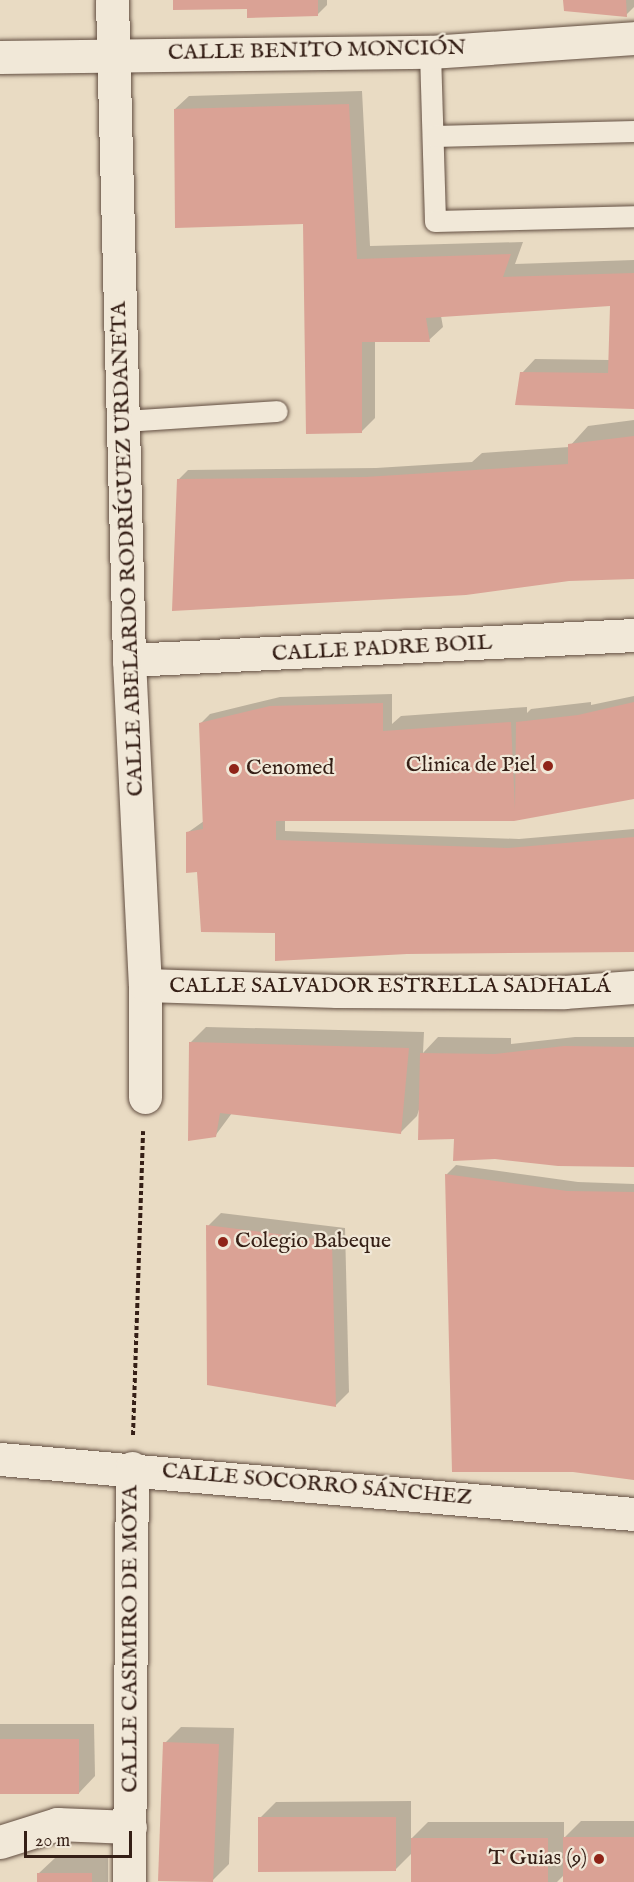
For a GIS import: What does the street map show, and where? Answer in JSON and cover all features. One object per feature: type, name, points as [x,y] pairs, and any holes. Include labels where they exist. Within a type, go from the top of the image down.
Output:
[{"type":"street","name":"CALLE ABELARDO RODRÍGUEZ URDANETA","points":[[112,0],[129,660],[146,985],[145,1097]]},
{"type":"street","name":"CALLE BENITO MONCIÓN","points":[[0,57],[114,53],[430,52],[634,38]]},
{"type":"street","name":"CALLE PADRE BOIL","points":[[129,660],[634,635]]},
{"type":"street","name":"CALLE SALVADOR ESTRELLA SADHALÁ","points":[[146,985],[361,991],[564,992],[634,987]]},
{"type":"street","name":"CALLE SOCORRO SÁNCHEZ","points":[[0,1459],[132,1468],[634,1514]]},
{"type":"street","name":"CALLE CASIMIRO DE MOYA","points":[[129,1882],[132,1468]]},
{"type":"street","points":[[0,1842],[57,1824],[130,1827]]},
{"type":"lane","points":[[430,52],[435,221],[634,216]]},
{"type":"lane","points":[[434,136],[634,131]]},
{"type":"lane","points":[[123,421],[277,411]]},
{"type":"path","points":[[132,1468],[145,1097]]},
{"type":"building","points":[[173,0],[318,0],[318,16],[247,18],[247,9],[173,10]]},
{"type":"building","points":[[563,0],[626,0],[627,17],[564,11]]},
{"type":"building","points":[[349,104],[357,259],[511,254],[503,277],[634,273],[634,409],[515,405],[520,372],[608,373],[610,306],[426,318],[430,342],[362,342],[362,433],[306,434],[303,224],[175,228],[174,109]]},
{"type":"building","points":[[634,436],[634,579],[569,581],[466,595],[172,611],[177,479],[365,477],[568,464],[568,444]]},
{"type":"building","points":[[634,702],[634,799],[514,821],[276,821],[276,840],[508,848],[634,837],[634,952],[407,954],[275,961],[275,933],[201,932],[197,872],[186,873],[186,832],[203,829],[199,723],[270,706],[383,703],[383,731],[511,722],[515,809],[516,722],[578,715]]},
{"type":"building","points":[[189,1042],[409,1048],[401,1134],[220,1113],[216,1137],[188,1141]]},
{"type":"building","points":[[564,1046],[634,1047],[634,1167],[558,1166],[495,1159],[453,1161],[454,1139],[418,1140],[420,1053],[495,1054]]},
{"type":"building","points":[[445,1174],[567,1191],[634,1192],[634,1480],[573,1472],[452,1472]]},
{"type":"building","points":[[206,1225],[332,1241],[336,1407],[207,1385]]},
{"type":"building","points":[[0,1739],[79,1739],[79,1794],[0,1794]]},
{"type":"building","points":[[163,1742],[219,1744],[213,1882],[158,1881]]},
{"type":"building","points":[[258,1817],[396,1817],[396,1871],[258,1872]]},
{"type":"building","name":"T Guias (9)","points":[[563,1837],[634,1837],[634,1882],[563,1882]]},
{"type":"building","points":[[411,1838],[548,1838],[548,1882],[411,1882]]},
{"type":"building","points":[[37,1873],[92,1873],[92,1882],[37,1882]]},
{"type":"place","name":"Clinica de Piel","points":[[548,766]]},
{"type":"place","name":"Cenomed","points":[[234,769]]},
{"type":"place","name":"Colegio Babeque","points":[[223,1242]]},
{"type":"place","name":"T Guias (9)","points":[[599,1859]]}]
